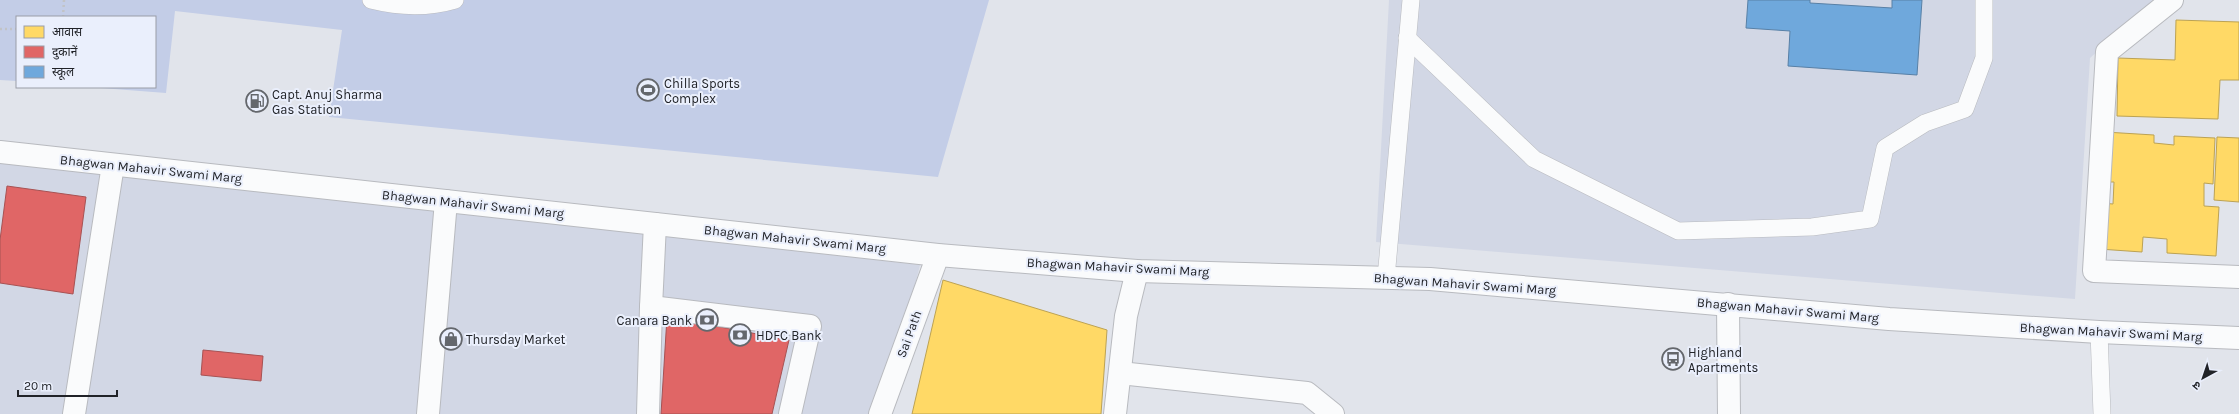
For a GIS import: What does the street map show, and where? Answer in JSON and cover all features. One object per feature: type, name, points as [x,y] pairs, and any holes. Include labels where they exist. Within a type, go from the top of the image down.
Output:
[{"type":"street","points":[[2172,0],[2107,52],[2094,271],[2239,277]]},
{"type":"street","name":"Bhagwan Mahavir Swami Marg","points":[[0,152],[938,255],[1137,271],[1430,279],[1889,319],[2099,332],[2239,338]]},
{"type":"street","points":[[74,414],[113,165]]},
{"type":"street","points":[[428,414],[446,201]]},
{"type":"street","points":[[648,414],[655,224]]},
{"type":"street","name":"Sai Path","points":[[880,414],[938,255]]},
{"type":"street","points":[[1115,414],[1126,316],[1137,271]]},
{"type":"street","points":[[1728,304],[1729,414]]},
{"type":"street","points":[[651,307],[810,326],[790,414]]},
{"type":"street","points":[[1120,373],[1307,394],[1333,414]]},
{"type":"lane","points":[[371,0],[396,5],[420,6],[455,0]]},
{"type":"lane","points":[[1386,278],[1411,0]]},
{"type":"lane","points":[[1407,38],[1534,158],[1678,231],[1812,227],[1870,219],[1885,148],[1925,123],[1965,109],[1984,58],[1984,0]]},
{"type":"lane","points":[[2099,332],[2102,414]]},
{"type":"path","points":[[63,16],[64,0]]},
{"type":"path","points":[[0,30],[16,29]]},
{"type":"shaded area","name":"Chilla Sports Complex","points":[[0,0],[989,0],[938,177],[329,117],[342,30],[175,11],[166,93],[101,88],[156,88],[156,16],[16,16],[16,81],[0,80]]},
{"type":"shaded area","points":[[1389,0],[2155,0],[2090,58],[2075,299],[1376,242]]},
{"type":"shaded area","name":"Thursday Market","points":[[0,161],[920,265],[883,414],[0,414]]},
{"type":"building: आवास","points":[[2176,20],[2239,22],[2239,80],[2220,80],[2218,119],[2117,116],[2118,58],[2175,60]]},
{"type":"building: आवास","points":[[2105,132],[2154,135],[2154,143],[2174,145],[2174,136],[2215,138],[2213,184],[2204,183],[2204,206],[2219,207],[2216,256],[2167,253],[2167,239],[2143,237],[2142,252],[2099,249],[2101,203],[2113,204],[2114,182],[2102,182]]},
{"type":"building: आवास","points":[[2217,137],[2239,138],[2239,202],[2214,200]]},
{"type":"building: आवास","points":[[943,280],[1107,330],[1101,414],[912,414]]},
{"type":"building: दुकानें","points":[[7,186],[86,197],[73,294],[0,283],[0,240]]},
{"type":"building: दुकानें","points":[[667,317],[789,340],[772,414],[661,414]]},
{"type":"building: दुकानें","points":[[203,350],[263,356],[261,381],[201,375]]},
{"type":"building: स्कूल","points":[[1748,0],[1810,0],[1810,3],[1892,8],[1892,0],[1922,0],[1917,75],[1788,66],[1790,31],[1746,28]]},
{"type":"place","name":"Chilla Sports Complex","points":[[648,90]]},
{"type":"place","name":"Capt. Anuj Sharma Gas Station","points":[[257,101]]},
{"type":"place","name":"Canara Bank","points":[[707,320]]},
{"type":"place","name":"HDFC Bank","points":[[740,335]]},
{"type":"place","name":"Thursday Market","points":[[451,339]]},
{"type":"place","name":"Highland Apartments","points":[[1673,359]]}]
